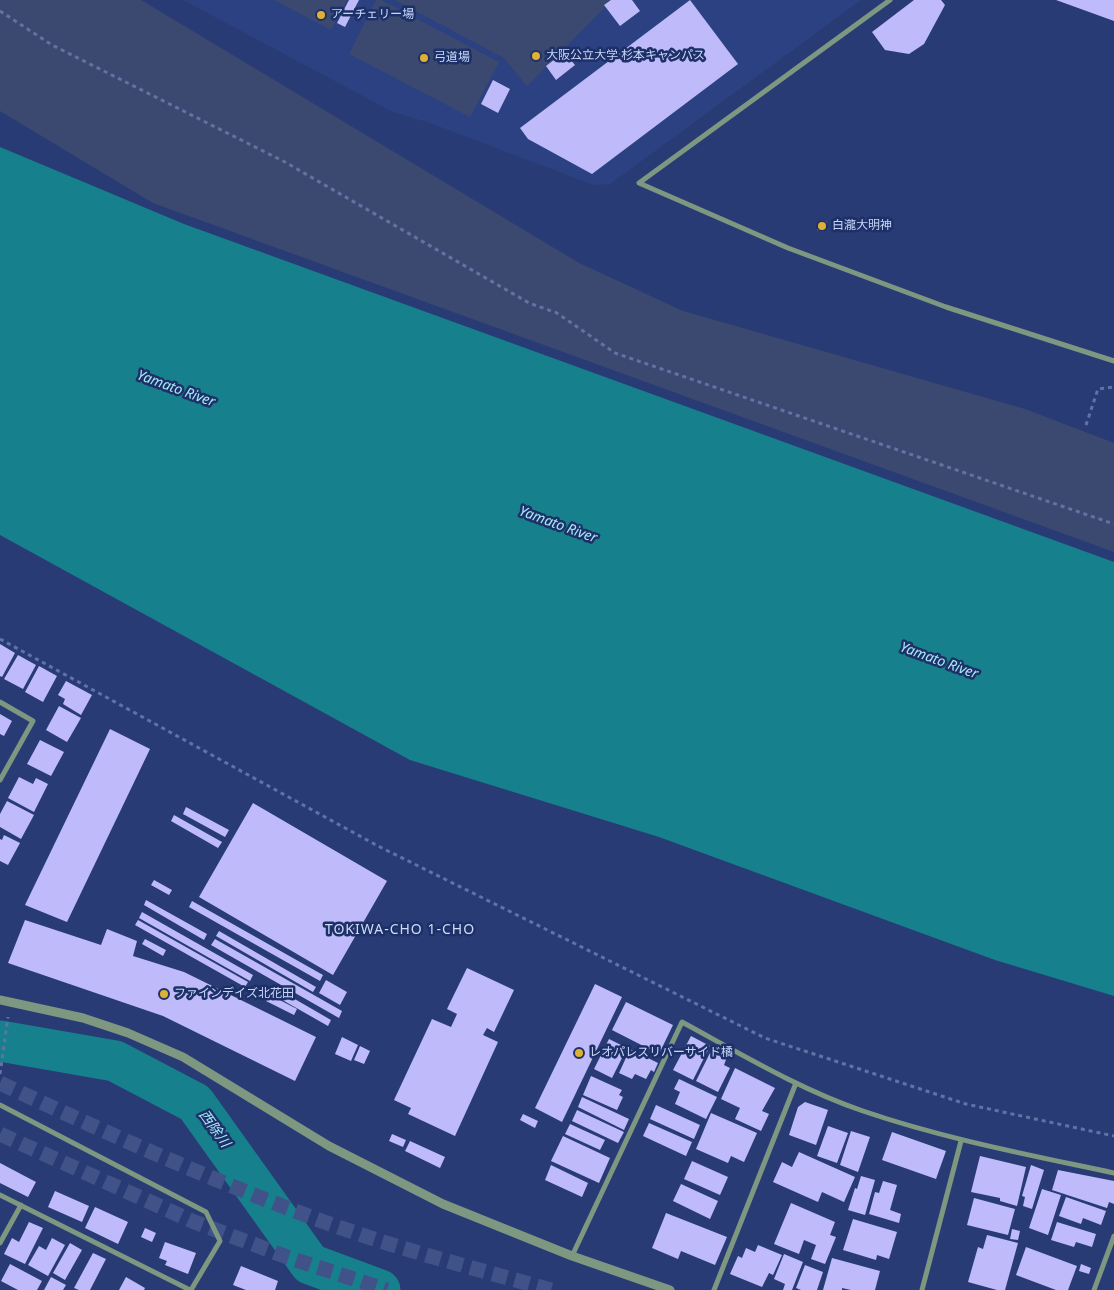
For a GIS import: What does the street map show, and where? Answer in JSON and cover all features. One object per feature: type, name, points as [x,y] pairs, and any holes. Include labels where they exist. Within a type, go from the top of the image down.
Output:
[{"type":"street","points":[[890,0],[639,184],[806,255],[946,306],[1114,361]]},
{"type":"street","points":[[0,702],[33,721],[0,780]]},
{"type":"street","points":[[0,1000],[83,1018],[128,1033],[183,1058],[329,1146],[443,1204],[572,1256],[670,1290]]},
{"type":"street","points":[[572,1256],[682,1022],[796,1083],[862,1111],[961,1141],[1114,1173]]},
{"type":"street","points":[[714,1290],[796,1083]]},
{"type":"street","points":[[0,1105],[206,1212],[220,1241],[191,1290],[0,1195]]},
{"type":"street","points":[[922,1290],[961,1141]]},
{"type":"street","points":[[0,1243],[21,1205]]},
{"type":"street","points":[[1094,1290],[1114,1236]]},
{"type":"path","points":[[0,11],[52,45],[285,162],[529,303],[558,313],[614,353],[1114,524]]},
{"type":"path","points":[[1086,425],[1098,389],[1114,387]]},
{"type":"path","points":[[0,639],[378,846],[765,1038],[966,1104],[1114,1136]]},
{"type":"path","points":[[0,1074],[10,1002]]},
{"type":"shaded area","points":[[0,0],[141,0],[579,263],[683,311],[1025,409],[1114,443],[1114,552],[153,203],[0,111]]},
{"type":"shaded area","name":"大阪公立大学 杉本キャンパス","points":[[183,0],[861,0],[610,184],[594,185],[430,123],[393,112]]},
{"type":"shaded area","name":"アーチェリー場","points":[[274,0],[347,0],[331,30]]},
{"type":"shaded area","name":"弓道場","points":[[376,0],[381,0],[499,62],[470,117],[349,54]]},
{"type":"shaded area","points":[[395,0],[612,0],[527,86],[504,58]]},
{"type":"water","name":"Yamato River","points":[[0,147],[184,224],[1114,562],[1114,996],[995,960],[659,837],[410,760],[0,535]]},
{"type":"building","points":[[349,0],[359,0],[345,27],[337,23]]},
{"type":"building","points":[[611,0],[632,0],[640,11],[620,26],[604,5]]},
{"type":"building","points":[[690,0],[738,64],[592,174],[528,139],[520,128]]},
{"type":"building","points":[[914,0],[941,0],[945,5],[924,44],[909,54],[885,50],[872,32]]},
{"type":"building","points":[[1056,0],[1114,0],[1114,21]]},
{"type":"building","points":[[564,52],[575,65],[556,80],[546,66]]},
{"type":"building","points":[[493,80],[510,89],[498,113],[481,104]]},
{"type":"building","name":"白瀧大明神","points":[[821,220],[827,222],[823,232],[817,230]]},
{"type":"building","points":[[0,644],[15,653],[2,677],[0,676]]},
{"type":"building","points":[[18,655],[36,665],[23,689],[4,679]]},
{"type":"building","points":[[39,666],[57,676],[43,702],[25,692]]},
{"type":"building","points":[[66,681],[92,695],[81,715],[63,704],[65,699],[58,695]]},
{"type":"building","points":[[59,706],[81,718],[67,742],[46,730]]},
{"type":"building","points":[[0,714],[12,721],[4,736],[0,734]]},
{"type":"building","points":[[110,729],[150,749],[67,922],[25,905]]},
{"type":"building","points":[[40,740],[64,752],[51,776],[27,764]]},
{"type":"building","points":[[19,777],[33,784],[36,778],[48,784],[34,812],[8,798]]},
{"type":"building","points":[[7,801],[34,815],[21,839],[0,827],[0,814]]},
{"type":"building","points":[[253,803],[387,881],[333,975],[199,897]]},
{"type":"building","points":[[186,807],[229,830],[225,837],[183,814]]},
{"type":"building","points":[[174,815],[222,842],[218,848],[171,821]]},
{"type":"building","points":[[4,835],[20,843],[8,865],[0,861],[0,839],[2,840]]},
{"type":"building","points":[[154,880],[172,890],[169,895],[151,885]]},
{"type":"building","points":[[146,900],[207,934],[204,940],[144,905]]},
{"type":"building","points":[[192,901],[323,975],[320,981],[189,907]]},
{"type":"building","points":[[142,912],[253,975],[250,981],[139,918]]},
{"type":"building","name":"ファインデイズ北花田","points":[[25,920],[101,945],[107,929],[137,941],[133,956],[184,972],[316,1037],[295,1081],[163,1016],[8,963]]},
{"type":"building","points":[[138,920],[248,982],[245,987],[135,925]]},
{"type":"building","points":[[219,931],[316,987],[313,992],[216,936]]},
{"type":"building","points":[[145,939],[166,950],[163,956],[142,944]]},
{"type":"building","points":[[215,939],[342,1011],[339,1018],[211,945]]},
{"type":"building","points":[[467,968],[514,990],[494,1032],[487,1028],[483,1035],[498,1042],[455,1136],[408,1114],[411,1108],[394,1100],[432,1019],[451,1027],[457,1014],[447,1009]]},
{"type":"building","points":[[326,980],[347,992],[340,1005],[319,993]]},
{"type":"building","name":"レオパレスリバーサイド橘","points":[[595,984],[622,997],[562,1122],[535,1108]]},
{"type":"building","points":[[274,987],[331,1020],[328,1026],[270,993]]},
{"type":"building","points":[[270,995],[297,1009],[294,1015],[266,1001]]},
{"type":"building","points":[[626,1002],[673,1025],[659,1054],[612,1030]]},
{"type":"building","points":[[691,1036],[710,1046],[693,1080],[673,1070]]},
{"type":"building","points":[[342,1037],[358,1045],[351,1061],[335,1054]]},
{"type":"building","points":[[609,1039],[627,1048],[612,1078],[594,1069]]},
{"type":"building","points":[[360,1046],[370,1051],[364,1064],[354,1060]]},
{"type":"building","points":[[630,1049],[658,1063],[654,1072],[651,1070],[646,1079],[635,1074],[632,1079],[619,1073]]},
{"type":"building","points":[[712,1049],[727,1057],[724,1065],[730,1068],[718,1092],[696,1081]]},
{"type":"building","points":[[735,1068],[775,1088],[762,1111],[769,1114],[761,1131],[735,1119],[740,1108],[721,1099]]},
{"type":"building","points":[[591,1076],[622,1090],[619,1095],[623,1097],[617,1110],[583,1095]]},
{"type":"building","points":[[679,1079],[717,1097],[706,1119],[675,1104],[680,1092],[674,1089]]},
{"type":"building","points":[[582,1097],[629,1119],[624,1130],[578,1107]]},
{"type":"building","points":[[805,1102],[828,1110],[816,1145],[789,1135],[798,1107]]},
{"type":"building","points":[[656,1105],[700,1125],[694,1139],[650,1119]]},
{"type":"building","points":[[577,1110],[624,1132],[618,1143],[572,1121]]},
{"type":"building","points":[[711,1113],[757,1133],[744,1162],[731,1156],[728,1163],[696,1149]]},
{"type":"building","points":[[523,1114],[538,1121],[535,1128],[520,1120]]},
{"type":"building","points":[[649,1123],[692,1142],[686,1156],[643,1136]]},
{"type":"building","points":[[570,1124],[605,1140],[600,1150],[565,1134]]},
{"type":"building","points":[[828,1126],[848,1133],[837,1163],[817,1156]]},
{"type":"building","points":[[851,1131],[870,1137],[858,1172],[840,1165]]},
{"type":"building","points":[[892,1132],[946,1151],[936,1179],[882,1160]]},
{"type":"building","points":[[392,1134],[406,1140],[403,1147],[389,1141]]},
{"type":"building","points":[[563,1136],[610,1158],[599,1183],[551,1161]]},
{"type":"building","points":[[410,1141],[445,1157],[440,1168],[405,1151]]},
{"type":"building","points":[[799,1152],[855,1177],[844,1202],[822,1192],[818,1202],[773,1182],[782,1162],[792,1167]]},
{"type":"building","points":[[980,1156],[1026,1167],[1017,1206],[1000,1201],[1000,1198],[971,1192]]},
{"type":"building","points":[[692,1161],[728,1177],[720,1195],[684,1179]]},
{"type":"building","points":[[0,1163],[36,1182],[28,1197],[0,1183]]},
{"type":"building","points":[[551,1165],[588,1183],[582,1197],[545,1180]]},
{"type":"building","points":[[1031,1165],[1044,1170],[1032,1209],[1023,1206],[1025,1197],[1022,1196]]},
{"type":"building","points":[[1058,1170],[1114,1181],[1114,1204],[1109,1202],[1107,1208],[1052,1190]]},
{"type":"building","points":[[861,1176],[875,1180],[865,1215],[848,1210]]},
{"type":"building","points":[[883,1181],[897,1185],[890,1210],[901,1214],[899,1223],[869,1214],[875,1192],[879,1193]]},
{"type":"building","points":[[681,1184],[718,1201],[710,1219],[673,1201]]},
{"type":"building","points":[[1042,1189],[1061,1195],[1048,1235],[1029,1228]]},
{"type":"building","points":[[55,1191],[89,1206],[82,1222],[48,1207]]},
{"type":"building","points":[[1066,1197],[1106,1211],[1101,1225],[1083,1218],[1081,1224],[1059,1216]]},
{"type":"building","points":[[974,1198],[1015,1209],[1008,1235],[967,1225]]},
{"type":"building","points":[[791,1203],[835,1222],[830,1235],[836,1237],[825,1264],[811,1259],[816,1245],[804,1240],[799,1254],[774,1244]]},
{"type":"building","points":[[95,1207],[128,1222],[118,1244],[85,1228]]},
{"type":"building","points":[[666,1213],[727,1237],[715,1265],[681,1251],[678,1259],[652,1248]]},
{"type":"building","points":[[853,1219],[897,1232],[889,1259],[877,1255],[876,1260],[843,1250]]},
{"type":"building","points":[[29,1222],[43,1228],[25,1264],[4,1254],[12,1238],[19,1242]]},
{"type":"building","points":[[1057,1222],[1096,1234],[1092,1247],[1076,1242],[1074,1247],[1051,1240]]},
{"type":"building","points":[[145,1228],[156,1233],[152,1242],[141,1237]]},
{"type":"building","points":[[1012,1229],[1020,1231],[1018,1240],[1010,1239]]},
{"type":"building","points":[[987,1235],[1018,1243],[1005,1290],[997,1290],[968,1282],[978,1247],[983,1249]]},
{"type":"building","points":[[52,1238],[65,1245],[48,1276],[28,1265],[39,1246],[46,1250]]},
{"type":"building","points":[[165,1242],[196,1253],[188,1274],[165,1265],[167,1261],[159,1258]]},
{"type":"building","points":[[70,1243],[82,1250],[65,1280],[53,1273]]},
{"type":"building","points":[[758,1245],[782,1255],[773,1275],[769,1273],[762,1287],[730,1274],[738,1256],[742,1258],[746,1248],[755,1252]]},
{"type":"building","points":[[1026,1247],[1077,1266],[1068,1290],[1056,1290],[1016,1275]]},
{"type":"building","points":[[93,1253],[106,1259],[90,1290],[74,1288]]},
{"type":"building","points":[[784,1254],[803,1262],[792,1290],[783,1290],[785,1284],[774,1279]]},
{"type":"building","points":[[832,1258],[880,1271],[875,1290],[842,1288],[842,1290],[823,1290]]},
{"type":"building","points":[[10,1264],[42,1281],[37,1290],[18,1290],[1,1281]]},
{"type":"building","points":[[1081,1264],[1091,1268],[1089,1274],[1079,1271]]},
{"type":"building","points":[[805,1265],[823,1272],[817,1290],[801,1290],[796,1288]]},
{"type":"building","points":[[241,1266],[278,1281],[275,1290],[246,1290],[233,1285]]},
{"type":"building","points":[[51,1277],[66,1285],[63,1290],[44,1290]]},
{"type":"building","points":[[126,1277],[145,1288],[144,1290],[119,1290]]},
{"type":"waterway","name":"西除川","points":[[0,1041],[115,1061],[195,1103],[310,1264],[380,1290]]},
{"type":"tunnel","points":[[0,1083],[164,1157],[246,1192],[330,1224],[440,1259],[551,1290]]},
{"type":"tunnel","points":[[0,1134],[192,1221],[287,1257],[387,1290]]},
{"type":"place","name":"アーチェリー場","points":[[321,15]]},
{"type":"place","name":"大阪公立大学 杉本キャンパス","points":[[536,56]]},
{"type":"place","name":"弓道場","points":[[424,58]]},
{"type":"place","name":"白瀧大明神","points":[[822,226]]},
{"type":"place","name":"ファインデイズ北花田","points":[[164,994]]},
{"type":"place","name":"レオパレスリバーサイド橘","points":[[579,1053]]},
{"type":"district","name":"TOKIWA-CHO 1-CHO","points":[[400,930]]}]
